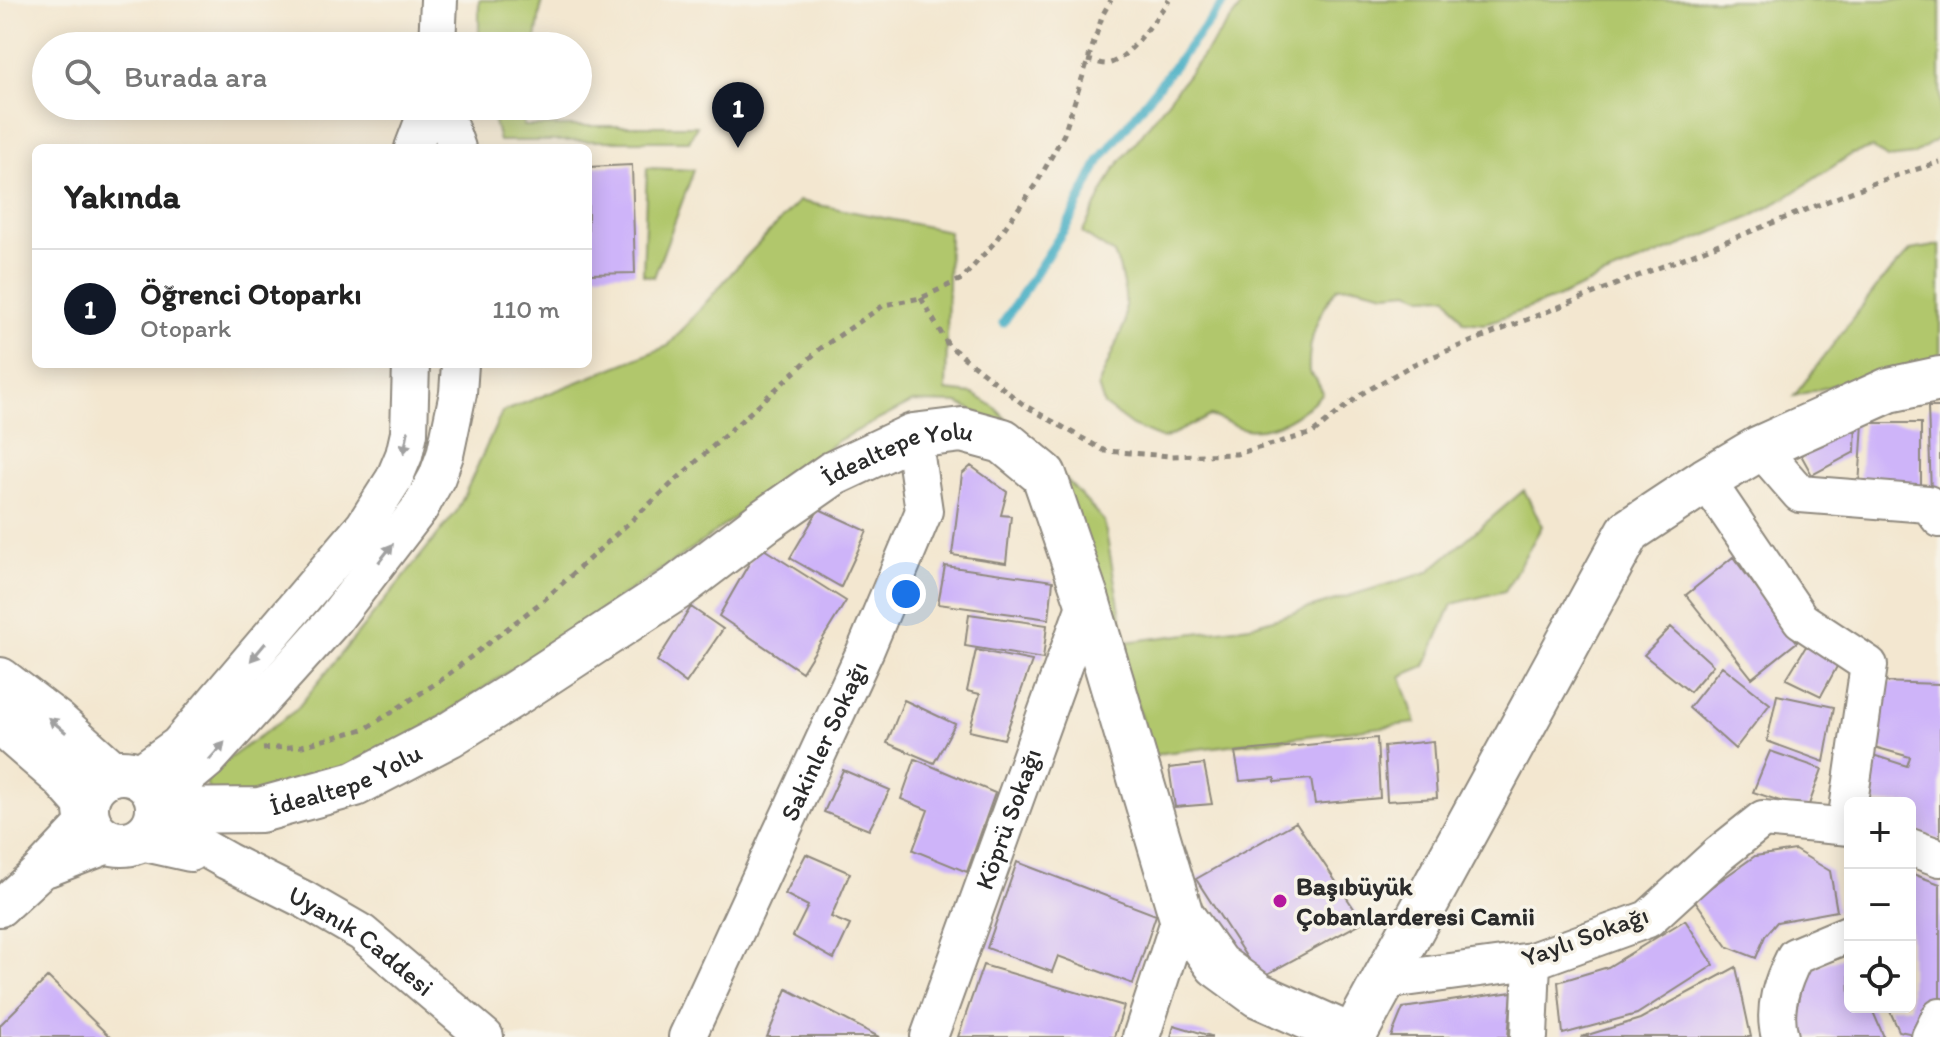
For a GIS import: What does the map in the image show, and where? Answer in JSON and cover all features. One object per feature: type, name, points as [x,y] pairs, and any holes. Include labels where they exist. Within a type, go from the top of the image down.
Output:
[{"type":"main road","points":[[1352,1037],[1629,531],[1760,448],[1889,390],[1940,379]]},
{"type":"main road","name":"İdealtepe Yolu","points":[[127,810],[260,810],[355,784],[449,735],[546,674],[678,587],[832,474],[913,436],[962,430],[1003,441],[1044,475],[1087,600],[1181,915],[1217,965],[1258,995],[1352,1037]]},
{"type":"main road","points":[[0,680],[55,722],[127,810]]},
{"type":"main road","points":[[0,722],[62,776],[127,810]]},
{"type":"street","points":[[438,32],[439,0]]},
{"type":"street","points":[[415,144],[424,120]]},
{"type":"street","points":[[447,120],[456,144]]},
{"type":"street","points":[[127,810],[178,745],[364,526],[394,479],[404,455],[409,433],[411,368]]},
{"type":"street","points":[[0,908],[39,872],[127,810],[207,761],[334,620],[420,508],[437,477],[445,455],[458,393],[460,368]]},
{"type":"street","name":"Sakinler Sokağı","points":[[687,1037],[866,649],[924,511],[913,436]]},
{"type":"street","points":[[1760,448],[1800,494],[1928,504],[1940,519]]},
{"type":"street","points":[[1706,480],[1801,620],[1869,665],[1850,797]]},
{"type":"street","name":"Köprü Sokağı","points":[[929,1037],[1087,600]]},
{"type":"street","name":"Uyanık Caddesi","points":[[127,810],[305,900],[362,933],[485,1037]]},
{"type":"street","name":"Yaylı Sokağı","points":[[1383,981],[1532,961],[1648,919],[1719,854],[1763,819],[1844,826]]},
{"type":"street","points":[[1916,849],[1940,858]]},
{"type":"street","points":[[1141,1037],[1181,915]]},
{"type":"street","points":[[1780,1037],[1776,1021],[1782,983],[1795,956],[1844,936]]},
{"type":"street","points":[[1529,1037],[1532,961]]},
{"type":"street","points":[[1930,1037],[1940,1017]]},
{"type":"path","points":[[221,745],[234,751],[302,746],[367,728],[441,680],[544,600],[821,348],[884,305],[921,298],[962,279],[994,243],[1030,193],[1064,134],[1103,14],[1111,0]]},
{"type":"path","points":[[1087,60],[1107,64],[1121,58],[1169,0]]},
{"type":"path","points":[[921,298],[948,345],[1024,405],[1105,451],[1169,456],[1236,454],[1313,433],[1361,394],[1414,364],[1864,187],[1940,162]]},
{"type":"green space","points":[[479,0],[542,0],[537,32],[479,32]]},
{"type":"green space","points":[[1246,0],[1940,0],[1940,137],[1913,155],[1887,158],[1873,148],[1852,154],[1749,218],[1557,298],[1484,324],[1464,322],[1447,296],[1423,297],[1409,291],[1386,293],[1355,286],[1338,287],[1325,305],[1312,338],[1309,372],[1323,393],[1315,400],[1288,420],[1267,428],[1245,429],[1210,416],[1163,439],[1132,426],[1104,405],[1098,386],[1125,323],[1125,294],[1114,254],[1082,233],[1114,170]]},
{"type":"green space","points":[[494,120],[524,120],[523,126],[697,126],[689,141],[499,141]]},
{"type":"green space","points":[[647,168],[694,170],[654,277],[643,275]]},
{"type":"green space","points":[[799,201],[949,231],[946,391],[973,394],[993,406],[1104,521],[1124,633],[1104,629],[986,417],[958,403],[913,402],[839,440],[695,547],[399,745],[345,773],[214,803],[206,783],[213,770],[296,710],[457,511],[502,412],[668,346]]},
{"type":"green space","points":[[1940,245],[1940,357],[1794,396],[1880,283],[1911,250]]},
{"type":"green space","points":[[1524,490],[1542,526],[1505,591],[1452,604],[1425,666],[1401,676],[1416,723],[1153,756],[1117,643],[1250,626],[1428,572]]},
{"type":"building","points":[[632,165],[635,273],[592,274],[592,167]]},
{"type":"building","points":[[1928,407],[1940,407],[1940,488],[1931,493]]},
{"type":"building","points":[[1856,418],[1855,452],[1812,475],[1795,444]]},
{"type":"building","points":[[1863,423],[1921,423],[1921,490],[1859,486]]},
{"type":"building","points":[[971,466],[1007,492],[1001,515],[1011,516],[1006,563],[952,555],[962,474]]},
{"type":"building","points":[[819,509],[867,531],[841,587],[790,558]]},
{"type":"building","points":[[759,546],[846,601],[802,672],[719,616]]},
{"type":"building","points":[[1733,557],[1797,642],[1752,678],[1686,595]]},
{"type":"building","points":[[945,566],[1053,581],[1049,619],[938,604]]},
{"type":"building","points":[[691,607],[723,629],[686,683],[657,661]]},
{"type":"building","points":[[969,614],[1047,625],[1043,659],[965,646]]},
{"type":"building","points":[[1671,627],[1713,665],[1690,692],[1644,655]]},
{"type":"building","points":[[1808,643],[1840,661],[1821,696],[1786,679]]},
{"type":"building","points":[[976,650],[1032,661],[1004,739],[969,731],[980,694],[967,691]]},
{"type":"building","points":[[1722,666],[1770,704],[1735,749],[1689,708]]},
{"type":"building","points":[[1879,682],[1940,684],[1940,840],[1916,831],[1916,797],[1861,797],[1867,753],[1907,766],[1910,757],[1867,745]]},
{"type":"building","points":[[1777,695],[1834,707],[1824,762],[1767,741]]},
{"type":"building","points":[[904,700],[955,724],[934,763],[887,743]]},
{"type":"building","points":[[1377,738],[1380,798],[1315,804],[1311,779],[1240,781],[1235,752]]},
{"type":"building","points":[[1433,741],[1437,798],[1387,801],[1384,746]]},
{"type":"building","points":[[1770,751],[1822,769],[1807,810],[1753,792]]},
{"type":"building","points":[[915,759],[995,793],[967,872],[913,850],[928,810],[901,799]]},
{"type":"building","points":[[1204,764],[1212,804],[1175,807],[1169,768]]},
{"type":"building","points":[[843,770],[890,790],[869,830],[824,812]]},
{"type":"building","name":"Başıbüyük Çobanlarderesi Camii","points":[[1296,822],[1363,922],[1260,978],[1196,879]]},
{"type":"building","points":[[1795,850],[1830,871],[1837,911],[1777,922],[1765,936],[1756,958],[1728,947],[1694,899],[1755,856]]},
{"type":"building","points":[[806,854],[850,873],[831,917],[850,925],[834,959],[793,936],[808,906],[785,894]]},
{"type":"building","points":[[1017,862],[1156,915],[1133,984],[1058,956],[1052,972],[987,948]]},
{"type":"building","points":[[1916,875],[1940,884],[1940,999],[1918,1035],[1899,1031],[1891,1013],[1916,1013]]},
{"type":"building","points":[[1685,920],[1714,965],[1637,1014],[1563,1034],[1558,982],[1608,967]]},
{"type":"building","points":[[1844,957],[1844,1013],[1874,1013],[1884,1037],[1799,1037],[1793,1024],[1805,970]]},
{"type":"building","points":[[983,965],[1124,1006],[1114,1037],[958,1037]]},
{"type":"building","points":[[1736,967],[1751,1037],[1581,1037],[1640,1019]]},
{"type":"building","points":[[48,977],[110,1037],[0,1037],[0,1025]]},
{"type":"building","points":[[787,989],[879,1037],[767,1037]]},
{"type":"building","points":[[1512,992],[1508,1037],[1391,1037],[1403,1008]]},
{"type":"building","points":[[1174,1025],[1211,1036],[1211,1037],[1171,1037]]},
{"type":"waterway","points":[[1003,323],[1069,222],[1100,160],[1226,0]]},
{"type":"place","name":"Öğrenci Otoparkı","points":[[738,148]]},
{"type":"place","name":"Başıbüyük Çobanlarderesi Camii","points":[[1280,901]]}]
